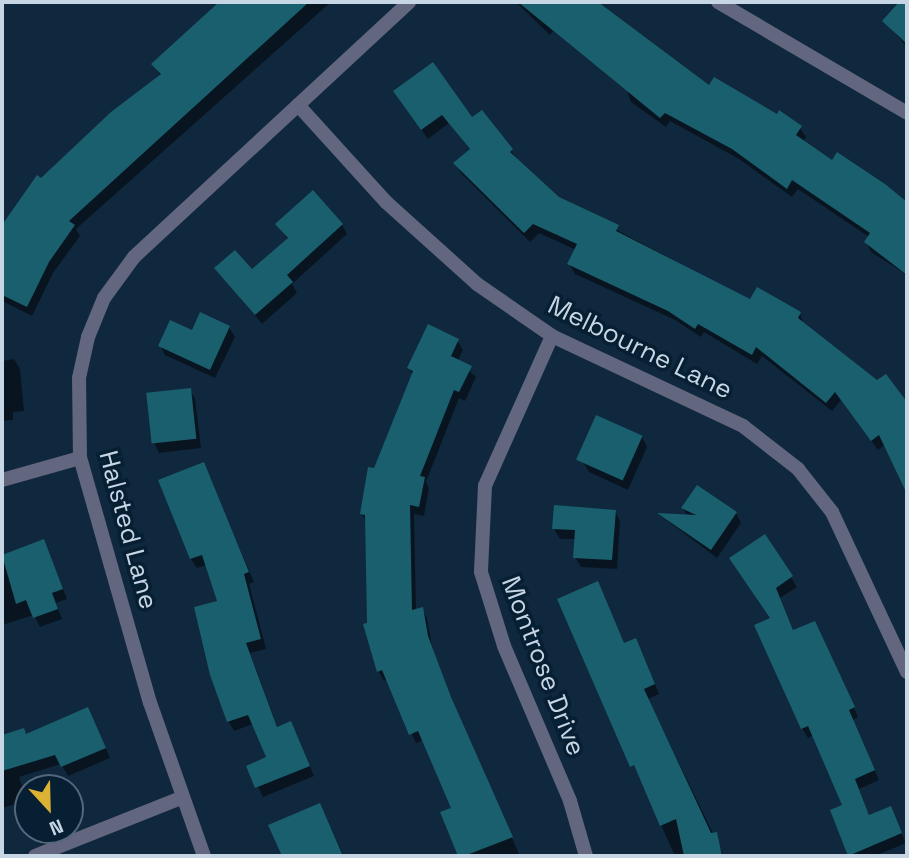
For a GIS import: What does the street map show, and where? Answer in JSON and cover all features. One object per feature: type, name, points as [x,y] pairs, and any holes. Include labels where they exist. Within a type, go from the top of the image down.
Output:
[{"type":"street","name":"Halsted Lane","points":[[204,856],[181,798],[80,458],[79,378],[88,337],[104,298],[169,221],[409,2]]},
{"type":"street","points":[[718,2],[907,113]]},
{"type":"street","name":"Melbourne Lane","points":[[298,104],[386,202],[477,284],[552,336],[743,426],[798,469],[832,512],[907,672]]},
{"type":"street","name":"Montrose Drive","points":[[552,336],[485,486],[481,572],[504,646],[570,801],[586,856]]},
{"type":"street","points":[[2,480],[80,458]]},
{"type":"street","points":[[35,856],[181,798]]},
{"type":"building","points":[[219,2],[309,2],[69,221],[75,225],[49,262],[27,307],[2,295],[2,225],[37,175],[41,178],[111,112],[161,74],[151,64]]},
{"type":"building","points":[[518,2],[598,2],[709,85],[714,77],[777,114],[779,110],[802,126],[796,135],[832,160],[837,152],[885,184],[907,202],[907,275],[864,242],[870,233],[792,180],[787,189],[732,149],[665,113],[660,118]]},
{"type":"building","points":[[899,2],[907,2],[907,44],[882,21]]},
{"type":"building","points":[[433,62],[472,117],[482,110],[513,149],[510,152],[559,197],[619,225],[616,231],[750,299],[757,287],[801,312],[798,318],[877,380],[886,374],[907,402],[907,494],[879,435],[871,441],[835,392],[826,403],[756,347],[752,355],[698,324],[695,329],[668,311],[567,264],[577,244],[533,224],[524,233],[453,163],[470,149],[442,115],[421,130],[393,91]]},
{"type":"building","points":[[313,190],[343,224],[287,275],[293,282],[255,315],[214,268],[235,250],[252,269],[288,238],[275,224]]},
{"type":"building","points":[[200,312],[230,326],[210,370],[158,346],[170,320],[192,330]]},
{"type":"building","points":[[428,324],[459,339],[451,356],[472,366],[459,392],[454,390],[420,476],[425,477],[419,507],[410,505],[412,610],[423,607],[428,636],[451,697],[513,837],[464,856],[458,856],[440,812],[451,808],[418,731],[409,735],[382,670],[377,672],[363,624],[367,623],[365,515],[360,514],[368,467],[374,468],[413,371],[407,368]]},
{"type":"building","points":[[191,388],[196,439],[152,443],[146,393]]},
{"type":"building","points":[[596,415],[643,436],[623,481],[576,460]]},
{"type":"building","points":[[204,462],[249,572],[244,574],[261,639],[246,643],[277,727],[291,721],[310,766],[255,788],[246,766],[266,757],[248,715],[227,722],[210,675],[194,607],[217,601],[202,555],[190,559],[158,480]]},
{"type":"building","points":[[697,485],[737,512],[711,550],[657,513],[696,515],[681,508]]},
{"type":"building","points":[[554,505],[616,510],[612,560],[573,558],[575,530],[552,529]]},
{"type":"building","points":[[765,534],[793,576],[776,588],[793,630],[815,621],[855,707],[849,710],[875,770],[855,779],[869,815],[891,806],[902,833],[848,856],[830,810],[842,805],[808,726],[801,729],[754,625],[770,618],[729,558]]},
{"type":"building","points":[[44,539],[63,589],[52,593],[58,609],[33,618],[26,600],[16,604],[2,555]]},
{"type":"building","points":[[598,581],[624,643],[636,638],[655,684],[644,689],[711,833],[717,832],[722,856],[684,856],[676,819],[660,826],[634,765],[630,767],[557,599]]},
{"type":"building","points":[[88,707],[106,748],[61,767],[55,755],[2,771],[2,735],[24,728],[26,734]]},
{"type":"building","points":[[320,803],[343,856],[282,856],[268,825]]}]
